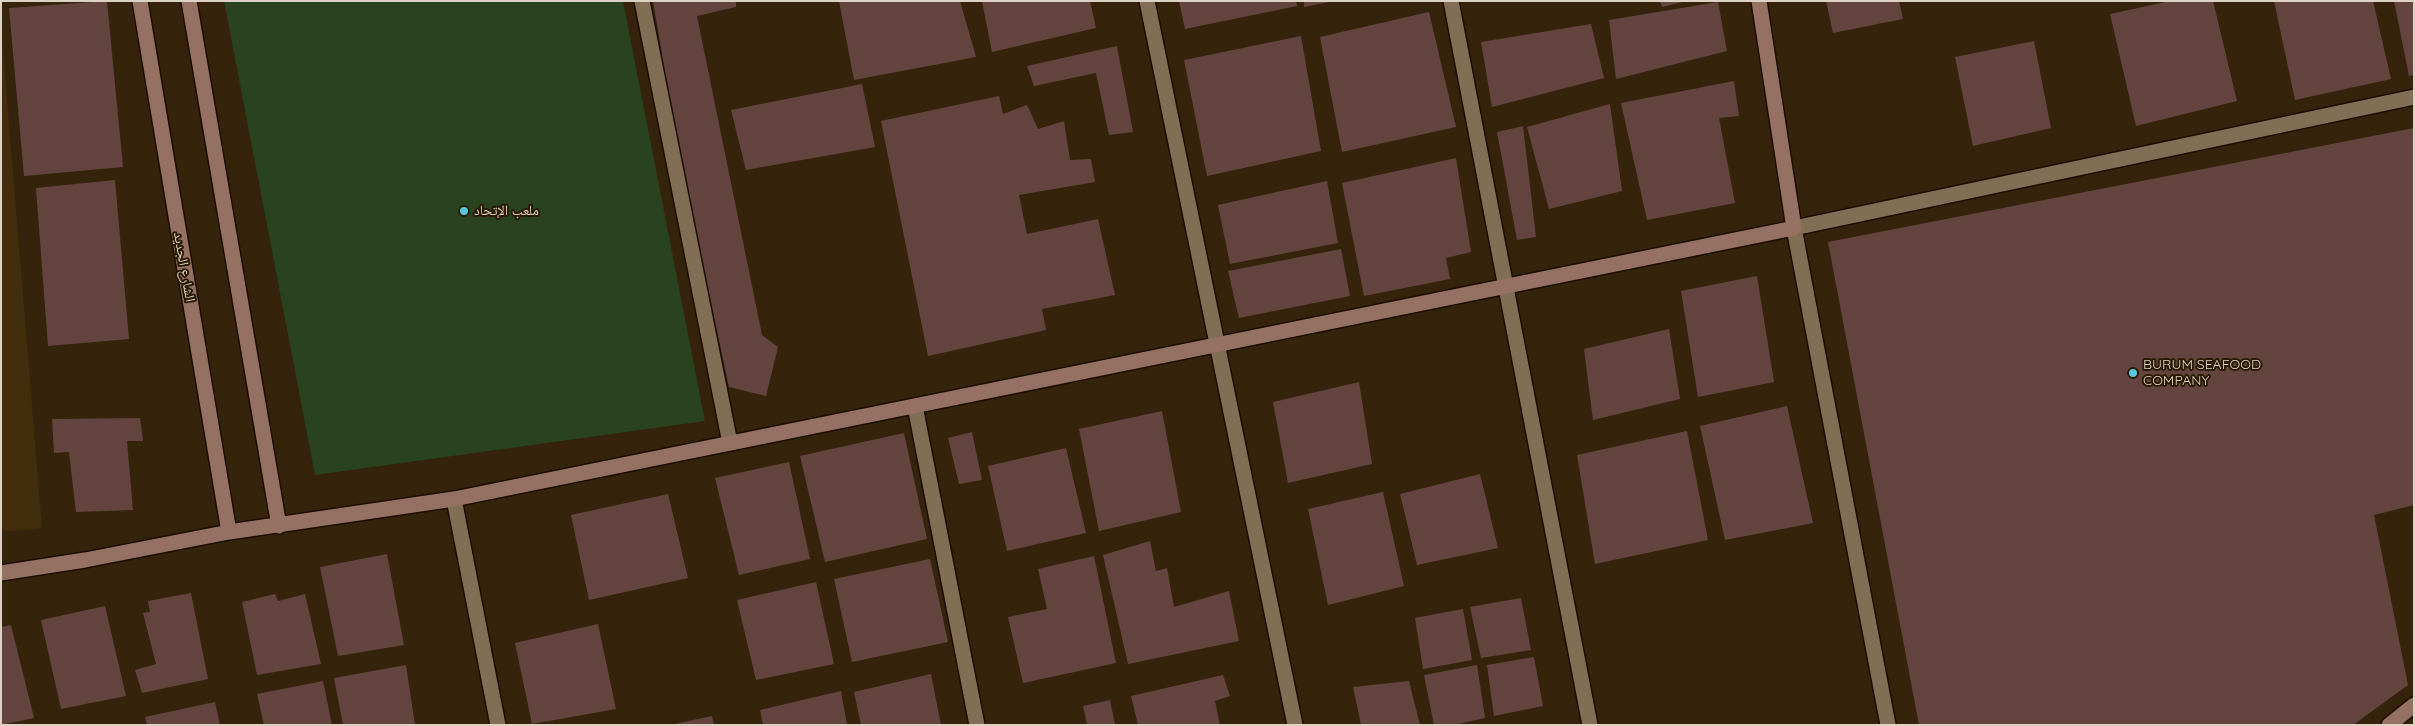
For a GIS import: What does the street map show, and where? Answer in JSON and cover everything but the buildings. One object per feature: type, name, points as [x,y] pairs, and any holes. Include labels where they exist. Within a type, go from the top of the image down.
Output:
[{"type":"street","name":"الشارع الجديد","points":[[140,1],[229,532]]},
{"type":"street","points":[[189,1],[279,526]]},
{"type":"street","points":[[642,1],[730,443]]},
{"type":"street","points":[[1147,1],[1295,725]]},
{"type":"street","points":[[1452,1],[1590,725]]},
{"type":"street","points":[[1759,1],[1794,228],[1888,725]]},
{"type":"street","points":[[1,573],[85,560],[229,532],[454,499],[1508,287],[2414,97]]},
{"type":"street","points":[[915,406],[977,725]]},
{"type":"street","points":[[454,499],[498,725]]},
{"type":"street","points":[[2389,725],[2414,705]]},
{"type":"shaded area","points":[[1,25],[42,528],[1,532]]},
{"type":"green space","name":"ملعب الإتحاد","points":[[224,1],[623,1],[705,421],[315,475]]},
{"type":"place","name":"ملعب الإتحاد","points":[[464,211]]},
{"type":"place","name":"BURUM SEAFOOD COMPANY","points":[[2133,373]]}]
